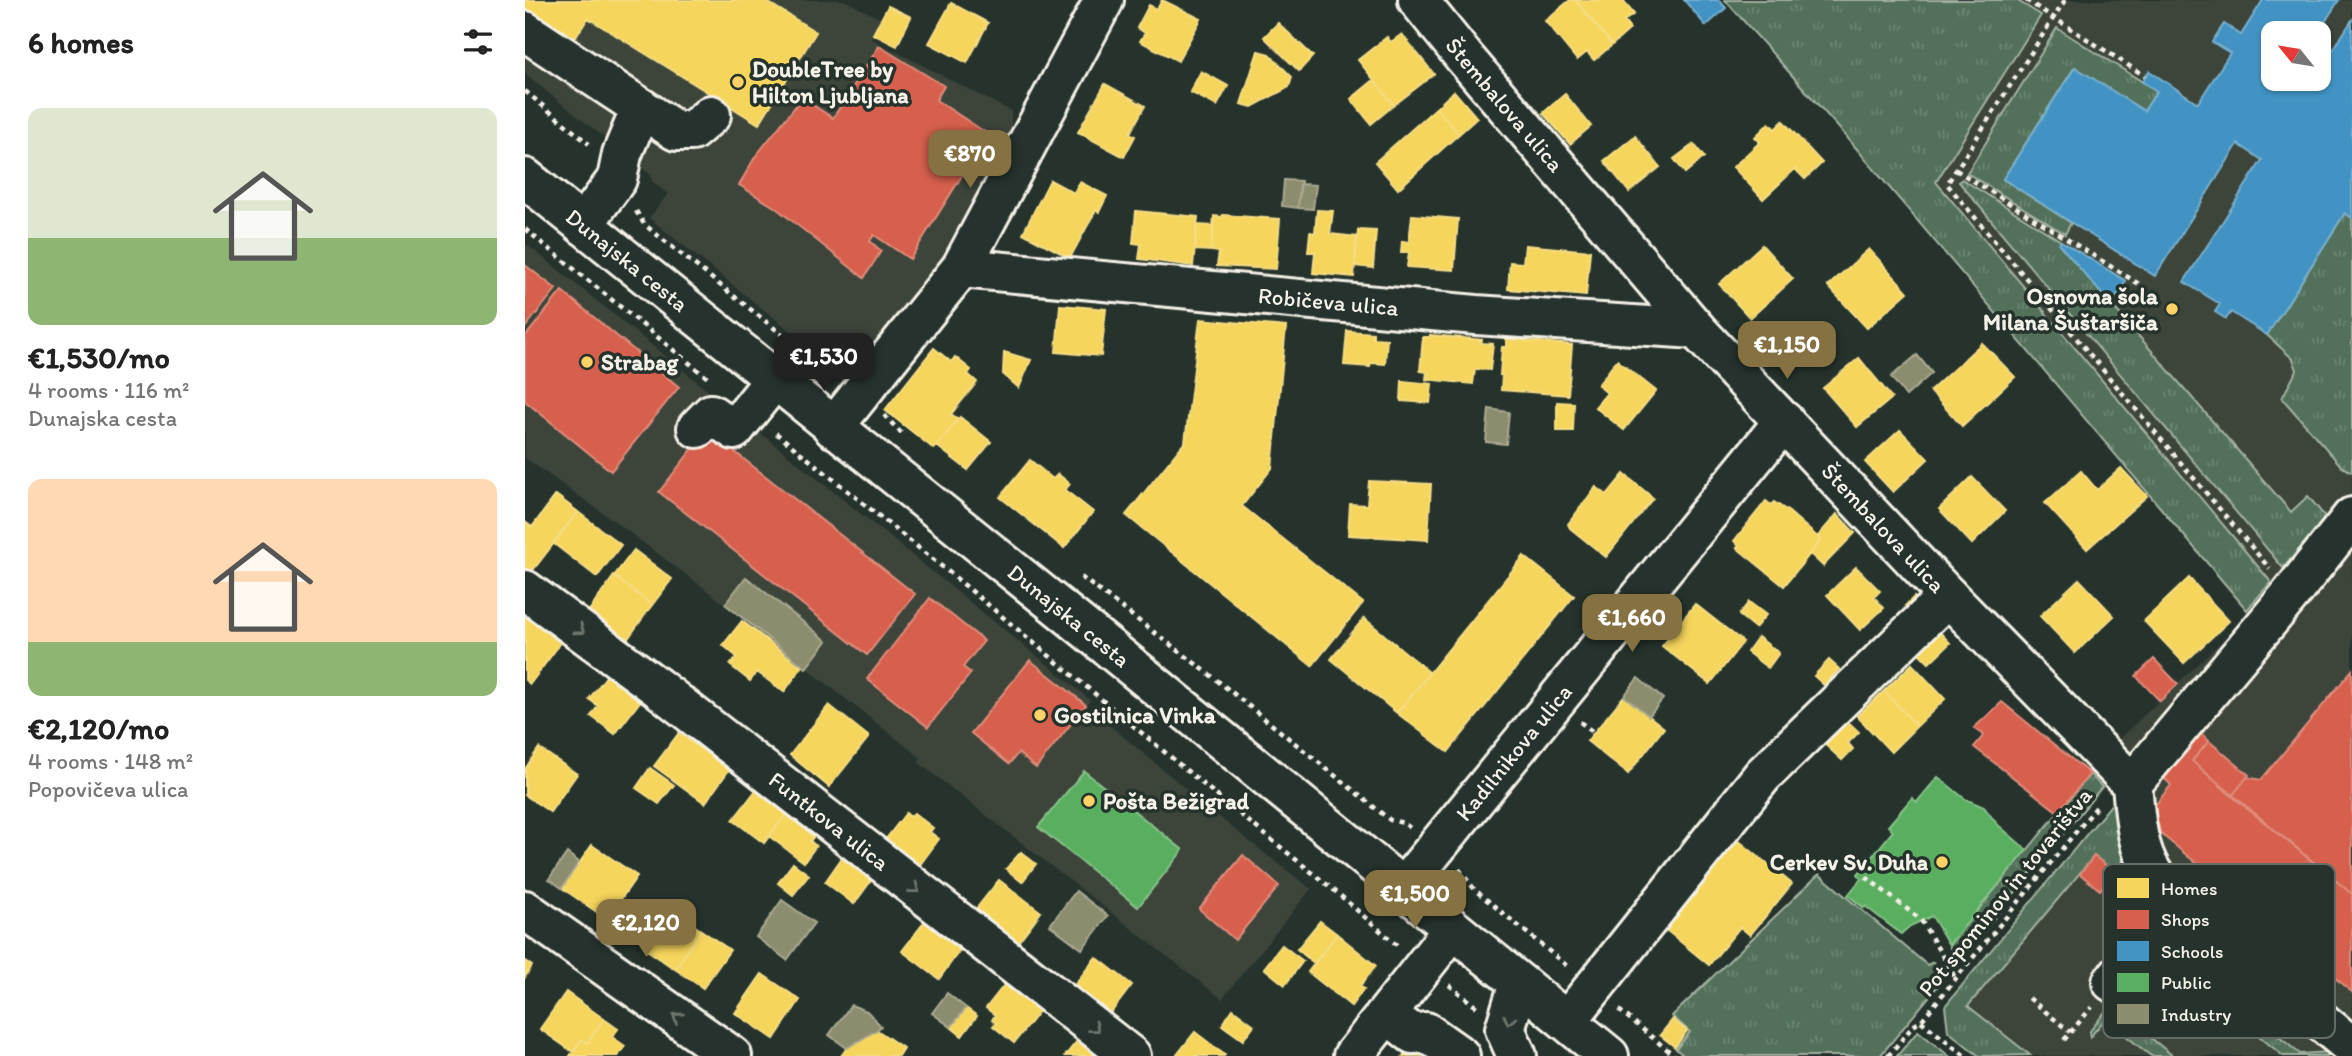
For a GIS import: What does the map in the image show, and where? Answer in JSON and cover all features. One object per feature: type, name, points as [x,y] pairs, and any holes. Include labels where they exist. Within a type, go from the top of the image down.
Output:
[{"type":"street","points":[[833,428],[961,268],[1104,0]]},
{"type":"street","name":"Štembalova ulica","points":[[1418,0],[1696,329],[1948,596],[2132,784]]},
{"type":"street","points":[[525,31],[676,131],[692,131],[711,115]]},
{"type":"street","points":[[583,225],[617,179],[622,154],[641,108]]},
{"type":"street","name":"Dunajska cesta","points":[[525,178],[1087,630],[1609,1056]]},
{"type":"street","name":"Robičeva ulica","points":[[961,268],[1476,315],[1696,329]]},
{"type":"street","points":[[697,428],[711,414],[734,430],[774,380]]},
{"type":"street","name":"Kadilnikova ulica","points":[[1403,888],[1784,421]]},
{"type":"street","points":[[2149,864],[2142,850],[2135,820],[2132,784],[2352,517]]},
{"type":"street","name":"Funtkova ulica","points":[[525,590],[657,687],[1131,1056]]},
{"type":"street","points":[[1567,1021],[1763,775],[1948,596]]},
{"type":"street","points":[[525,911],[733,1056]]},
{"type":"street","points":[[1353,1056],[1453,929]]},
{"type":"street","points":[[1517,1056],[1505,1030],[1520,983]]},
{"type":"street","points":[[1387,1014],[1413,1034],[1426,1032],[1460,1056]]},
{"type":"street","points":[[2335,1034],[2352,1048]]},
{"type":"path","points":[[2026,0],[2145,76]]},
{"type":"path","points":[[2065,0],[1947,184],[2291,594]]},
{"type":"path","points":[[525,91],[593,147]]},
{"type":"path","points":[[1956,170],[2139,284]]},
{"type":"path","name":"Dunajska cesta","points":[[635,209],[650,229],[842,381]]},
{"type":"path","name":"Dunajska cesta","points":[[525,229],[950,573],[1221,800],[1393,939],[1403,952]]},
{"type":"path","points":[[878,410],[913,442]]},
{"type":"path","name":"Dunajska cesta","points":[[1080,576],[1198,665],[1390,820],[1404,823],[1413,831]]},
{"type":"path","name":"Pot spominov in tovarištva","points":[[1965,1056],[1921,1021],[2105,797],[2132,784]]},
{"type":"path","points":[[1456,866],[1475,890],[1675,1056]]},
{"type":"path","points":[[1865,877],[1921,920],[1956,979]]},
{"type":"path","points":[[1443,982],[1482,1012]]},
{"type":"path","points":[[2064,1040],[2103,993]]},
{"type":"path","points":[[2029,998],[2070,1032]]},
{"type":"path","points":[[1888,1056],[1913,1026],[1921,1021]]},
{"type":"shaded area","points":[[525,0],[844,0],[881,19],[871,39],[1011,111],[1011,125],[1016,128],[954,246],[881,340],[838,369],[649,218],[668,194],[652,181],[651,175],[525,74]]},
{"type":"shaded area","name":"Osnovna šola Milana Šuštaršiča","points":[[1725,0],[2352,0],[2352,1056],[2029,1056],[1967,1006],[2094,856],[2125,859],[2115,800],[2090,774],[2118,740],[2249,615],[1845,135]]},
{"type":"shaded area","points":[[525,243],[1063,677],[1090,700],[1087,706],[1235,830],[1311,889],[1222,999],[919,763],[921,758],[725,604],[525,458]]},
{"type":"green space","points":[[1725,0],[2016,0],[2041,15],[1936,182],[2271,582],[2247,610],[1845,135]]},
{"type":"green space","points":[[2057,28],[2157,91],[2144,111],[2074,68],[2003,179],[2071,223],[2065,234],[1967,173]]},
{"type":"green space","points":[[1962,179],[2061,241],[2060,245],[2291,512],[2308,496],[2326,518],[2283,568],[1959,182]]},
{"type":"green space","points":[[2345,213],[2352,218],[2352,472],[2342,467],[2282,398],[2297,370],[2293,359],[2267,335]]},
{"type":"green space","points":[[2090,774],[2102,787],[1971,946],[1966,942],[1951,951],[1949,945]]},
{"type":"green space","points":[[2115,800],[2120,842],[2125,858],[2121,864],[2104,864],[2094,856],[1968,1006],[2030,1055],[1979,1056],[1948,1031],[1945,1006]]},
{"type":"green space","points":[[1819,874],[1927,965],[1933,962],[1943,980],[1880,1056],[1684,1056],[1676,1049],[1690,1032],[1672,1016]]},
{"type":"green space","points":[[2103,1014],[2103,1021],[2090,1037],[2090,1031]]},
{"type":"green space","points":[[1918,1031],[1949,1056],[1897,1056]]},
{"type":"green space","points":[[2129,1038],[2151,1038],[2173,1056],[2151,1056]]},
{"type":"green space","points":[[2261,1038],[2280,1038],[2300,1054],[2329,1052],[2329,1056],[2283,1056]]},
{"type":"building: Homes","name":"DoubleTree by Hilton Ljubljana","points":[[525,0],[764,0],[816,32],[759,124],[588,18],[574,40],[525,9]]},
{"type":"building: Homes","points":[[1162,0],[1201,19],[1178,61],[1140,41],[1145,33],[1137,28],[1149,5],[1157,9]]},
{"type":"building: Homes","points":[[1570,0],[1575,0],[1612,45],[1594,60],[1587,52],[1577,60],[1545,21]]},
{"type":"building: Homes","points":[[1575,0],[1622,0],[1634,14],[1624,21],[1630,29],[1612,45]]},
{"type":"building: Homes","points":[[951,3],[988,23],[967,63],[929,43]]},
{"type":"building: Homes","points":[[888,6],[911,17],[897,46],[873,34]]},
{"type":"building: Homes","points":[[1278,23],[1313,56],[1299,71],[1264,37]]},
{"type":"building: Homes","points":[[1402,34],[1434,74],[1394,105],[1358,60],[1387,37],[1391,42]]},
{"type":"building: Homes","points":[[1258,51],[1269,54],[1292,77],[1289,87],[1252,107],[1241,104]]},
{"type":"building: Homes","points":[[1201,71],[1228,86],[1217,106],[1190,92]]},
{"type":"building: Homes","points":[[1374,80],[1394,105],[1371,124],[1351,99]]},
{"type":"building: Homes","points":[[1105,84],[1145,106],[1130,133],[1135,136],[1124,157],[1078,132]]},
{"type":"building: Homes","points":[[1454,91],[1477,118],[1459,134],[1436,108]]},
{"type":"building: Homes","points":[[1565,94],[1591,126],[1570,144],[1543,113]]},
{"type":"building: Homes","points":[[1436,108],[1459,134],[1398,189],[1375,162]]},
{"type":"building: Homes","points":[[1783,121],[1822,163],[1805,179],[1795,169],[1763,199],[1733,167],[1760,142],[1755,137],[1769,123],[1775,129]]},
{"type":"building: Homes","points":[[1635,136],[1660,167],[1629,192],[1604,161]]},
{"type":"building: Homes","points":[[1694,144],[1704,157],[1685,173],[1674,159]]},
{"type":"building: Homes","points":[[1050,180],[1074,193],[1080,182],[1107,196],[1099,212],[1096,210],[1070,258],[1023,233]]},
{"type":"building: Homes","points":[[1317,210],[1333,211],[1330,234],[1357,237],[1354,277],[1313,273],[1315,252],[1308,252],[1310,232],[1315,233]]},
{"type":"building: Homes","points":[[1136,211],[1198,217],[1193,266],[1139,259],[1141,244],[1133,243]]},
{"type":"building: Homes","points":[[1412,215],[1458,219],[1454,270],[1407,267],[1409,252],[1401,252],[1402,241],[1409,242]]},
{"type":"building: Homes","points":[[1214,216],[1280,219],[1276,269],[1217,266],[1219,252],[1211,251]]},
{"type":"building: Homes","points":[[1197,225],[1213,226],[1211,251],[1195,250]]},
{"type":"building: Homes","points":[[1358,230],[1376,231],[1373,268],[1355,266]]},
{"type":"building: Homes","points":[[1525,245],[1590,251],[1586,296],[1508,289],[1510,262],[1523,263]]},
{"type":"building: Homes","points":[[1762,245],[1793,279],[1750,318],[1719,284]]},
{"type":"building: Homes","points":[[1869,249],[1908,292],[1867,328],[1828,286]]},
{"type":"building: Homes","points":[[1060,305],[1106,309],[1101,356],[1056,352]]},
{"type":"building: Homes","points":[[1200,319],[1286,327],[1272,468],[1242,506],[1363,603],[1312,666],[1126,515],[1185,442]]},
{"type":"building: Homes","points":[[1347,331],[1373,333],[1373,338],[1387,339],[1385,364],[1371,363],[1370,367],[1344,365]]},
{"type":"building: Homes","points":[[1430,335],[1482,340],[1481,343],[1493,344],[1490,370],[1475,369],[1473,384],[1426,379],[1427,372],[1420,371],[1423,337]]},
{"type":"building: Homes","points":[[1506,339],[1572,345],[1568,395],[1501,390],[1502,347],[1506,347]]},
{"type":"building: Homes","points":[[1982,343],[2015,377],[1962,426],[1930,391]]},
{"type":"building: Homes","points":[[934,348],[951,362],[955,357],[971,370],[968,374],[977,382],[951,414],[958,419],[934,449],[885,410]]},
{"type":"building: Homes","points":[[1004,352],[1031,360],[1019,388],[1003,374]]},
{"type":"building: Homes","points":[[1859,358],[1892,398],[1857,427],[1823,388]]},
{"type":"building: Homes","points":[[1617,360],[1656,391],[1624,430],[1595,407],[1607,393],[1598,385]]},
{"type":"building: Homes","points":[[1402,381],[1432,384],[1430,403],[1401,401]]},
{"type":"building: Homes","points":[[1557,402],[1574,403],[1573,431],[1557,431]]},
{"type":"building: Homes","points":[[960,417],[991,442],[968,470],[937,446]]},
{"type":"building: Homes","points":[[1900,430],[1928,459],[1893,492],[1865,462]]},
{"type":"building: Homes","points":[[1030,460],[1053,479],[1058,474],[1070,484],[1065,490],[1093,512],[1064,548],[1000,497]]},
{"type":"building: Homes","points":[[2121,468],[2147,496],[2087,549],[2045,503],[2081,471],[2097,490]]},
{"type":"building: Homes","points":[[1624,474],[1653,498],[1606,557],[1568,524],[1596,487],[1607,495]]},
{"type":"building: Homes","points":[[1972,477],[2005,511],[1972,544],[1939,509]]},
{"type":"building: Homes","points":[[1369,481],[1431,484],[1428,540],[1348,535],[1350,504],[1367,505]]},
{"type":"building: Homes","points":[[556,495],[578,512],[530,574],[525,570],[525,522],[532,527]]},
{"type":"building: Homes","points":[[1766,501],[1771,505],[1774,502],[1789,512],[1821,540],[1784,586],[1737,548],[1739,546],[1734,541]]},
{"type":"building: Homes","points":[[578,512],[621,545],[597,577],[553,543]]},
{"type":"building: Homes","points":[[1837,514],[1855,533],[1823,566],[1810,554],[1821,540],[1818,536]]},
{"type":"building: Homes","points":[[634,550],[672,579],[652,605],[614,576]]},
{"type":"building: Homes","points":[[1524,556],[1574,596],[1448,752],[1397,713]]},
{"type":"building: Homes","points":[[1856,567],[1880,591],[1874,597],[1884,608],[1860,630],[1827,595]]},
{"type":"building: Homes","points":[[614,576],[652,605],[624,644],[586,615]]},
{"type":"building: Homes","points":[[2189,578],[2229,621],[2184,663],[2144,621]]},
{"type":"building: Homes","points":[[2079,579],[2114,616],[2075,653],[2040,616]]},
{"type":"building: Homes","points":[[1914,597],[1923,606],[1914,615],[1905,606]]},
{"type":"building: Homes","points":[[1749,602],[1766,615],[1755,628],[1739,615]]},
{"type":"building: Homes","points":[[1695,604],[1743,642],[1710,684],[1662,646]]},
{"type":"building: Homes","points":[[525,612],[565,637],[530,684],[525,680]]},
{"type":"building: Homes","points":[[1364,618],[1430,673],[1397,713],[1331,659]]},
{"type":"building: Homes","points":[[742,621],[802,667],[784,692],[757,672],[750,681],[730,665],[737,657],[723,645]]},
{"type":"building: Homes","points":[[1933,625],[1950,643],[1929,663],[1912,646]]},
{"type":"building: Homes","points":[[1758,637],[1779,653],[1768,668],[1747,652]]},
{"type":"building: Homes","points":[[1829,660],[1839,669],[1824,685],[1814,676]]},
{"type":"building: Homes","points":[[1912,664],[1945,699],[1917,726],[1884,691]]},
{"type":"building: Homes","points":[[611,670],[645,695],[615,734],[591,716],[598,706],[589,699]]},
{"type":"building: Homes","points":[[1884,691],[1917,726],[1891,752],[1857,716]]},
{"type":"building: Homes","points":[[1624,696],[1664,728],[1628,774],[1587,741]]},
{"type":"building: Homes","points":[[829,705],[869,737],[829,787],[790,755]]},
{"type":"building: Homes","points":[[1843,717],[1859,732],[1848,743],[1853,749],[1842,760],[1821,741]]},
{"type":"building: Homes","points":[[679,733],[729,770],[705,803],[654,766]]},
{"type":"building: Homes","points":[[539,748],[577,774],[550,812],[525,795],[525,769]]},
{"type":"building: Homes","points":[[650,768],[674,785],[659,804],[636,788]]},
{"type":"building: Homes","points":[[760,785],[791,808],[764,843],[733,820]]},
{"type":"building: Homes","points":[[791,808],[819,830],[810,841],[816,846],[804,862],[769,836]]},
{"type":"building: Homes","points":[[906,813],[910,817],[914,813],[933,828],[930,832],[939,839],[916,870],[882,844]]},
{"type":"building: Homes","points":[[1733,836],[1792,884],[1750,935],[1740,927],[1709,965],[1655,921]]},
{"type":"building: Homes","points":[[592,845],[637,876],[607,919],[562,888]]},
{"type":"building: Homes","points":[[846,852],[876,874],[854,904],[825,882]]},
{"type":"building: Homes","points":[[1021,852],[1036,864],[1022,882],[1006,869]]},
{"type":"building: Homes","points":[[793,863],[809,875],[793,895],[778,883]]},
{"type":"building: Homes","points":[[999,880],[1041,912],[1015,946],[972,914]]},
{"type":"building: Homes","points":[[674,912],[701,930],[675,969],[647,950]]},
{"type":"building: Homes","points":[[929,916],[965,943],[939,979],[902,951]]},
{"type":"building: Homes","points":[[1320,921],[1337,934],[1314,963],[1297,949]]},
{"type":"building: Homes","points":[[701,930],[730,950],[703,988],[675,969]]},
{"type":"building: Homes","points":[[1337,934],[1376,966],[1360,986],[1364,989],[1351,1006],[1308,972]]},
{"type":"building: Homes","points":[[1282,945],[1303,961],[1285,985],[1264,968]]},
{"type":"building: Homes","points":[[1096,957],[1132,985],[1106,1019],[1070,991]]},
{"type":"building: Homes","points":[[525,961],[532,966],[525,977]]},
{"type":"building: Homes","points":[[762,974],[800,1000],[774,1039],[735,1013]]},
{"type":"building: Homes","points":[[1012,975],[1043,1006],[1014,1043],[993,1026],[996,1023],[992,1020],[995,1015],[986,1008]]},
{"type":"building: Homes","points":[[566,992],[604,1019],[587,1043],[582,1039],[573,1052],[540,1029]]},
{"type":"building: Homes","points":[[966,1008],[977,1016],[962,1036],[951,1027]]},
{"type":"building: Homes","points":[[1233,1009],[1254,1025],[1243,1040],[1222,1025]]},
{"type":"building: Homes","points":[[604,1019],[618,1029],[612,1037],[625,1046],[618,1056],[570,1056],[582,1039],[587,1043]]},
{"type":"building: Homes","points":[[1673,1019],[1687,1031],[1675,1047],[1660,1035]]},
{"type":"building: Homes","points":[[877,1030],[903,1048],[898,1056],[841,1056],[847,1048]]},
{"type":"building: Homes","points":[[1195,1032],[1225,1055],[1176,1056]]},
{"type":"building: Homes","points":[[1082,1035],[1109,1056],[1065,1056]]},
{"type":"building: Homes","points":[[1415,1040],[1436,1056],[1403,1056]]},
{"type":"building: Shops","points":[[879,46],[944,86],[936,100],[988,134],[910,259],[874,235],[870,241],[881,251],[864,278],[776,208],[739,185],[755,157],[802,98],[833,118]]},
{"type":"building: Shops","points":[[525,265],[556,289],[525,328]]},
{"type":"building: Shops","name":"Strabag","points":[[562,291],[679,387],[611,471],[525,401],[525,337]]},
{"type":"building: Shops","points":[[707,430],[915,594],[867,655],[659,492]]},
{"type":"building: Shops","points":[[930,598],[984,641],[963,667],[971,673],[928,727],[867,679]]},
{"type":"building: Shops","points":[[2154,659],[2178,684],[2160,701],[2136,676]]},
{"type":"building: Shops","points":[[1030,660],[1086,705],[1036,768],[1018,753],[1009,764],[971,733]]},
{"type":"building: Shops","points":[[2352,670],[2352,894],[2335,880],[2335,864],[2315,864],[2232,796],[2247,777],[2261,780]]},
{"type":"building: Shops","points":[[2002,702],[2090,774],[2058,812],[1974,747],[1984,735],[1974,728]]},
{"type":"building: Shops","points":[[2200,732],[2209,741],[2192,761],[2316,864],[2197,864],[2161,834],[2153,808],[2171,785],[2165,779],[2165,772]]},
{"type":"building: Shops","points":[[2209,741],[2249,775],[2232,796],[2192,761]]},
{"type":"building: Shops","points":[[1243,855],[1279,886],[1235,940],[1199,909]]},
{"type":"building: Shops","points":[[2094,856],[2104,864],[2103,886],[2100,890],[2080,874]]},
{"type":"building: Shops","points":[[2335,880],[2352,894],[2352,992],[2335,978]]},
{"type":"building: Schools","points":[[1684,0],[1719,0],[1726,8],[1706,26]]},
{"type":"building: Schools","points":[[2263,0],[2339,0],[2326,21],[2261,21],[2261,91],[2331,91],[2331,53],[2352,20],[2352,218],[2345,213],[2267,335],[2231,312],[2226,319],[2215,312],[2220,304],[2184,282],[2262,160],[2238,144],[2155,276],[2003,179],[2075,67],[2144,111],[2157,91],[2142,82],[2149,71],[2198,103],[2230,53],[2212,42],[2224,24],[2241,35]]},
{"type":"building: Schools","points":[[2061,241],[2126,281],[2111,305],[2059,244]]},
{"type":"building: Public","points":[[1084,771],[1183,850],[1138,907],[1038,827]]},
{"type":"building: Public","name":"Cerkev Sv. Duha","points":[[1938,777],[1965,799],[1984,807],[1997,824],[2027,850],[1949,945],[1932,916],[1910,926],[1901,934],[1848,895],[1861,879],[1858,874],[1893,831],[1888,826],[1912,798],[1917,802]]},
{"type":"building: Industry","points":[[1284,180],[1301,181],[1298,208],[1282,206]]},
{"type":"building: Industry","points":[[1300,184],[1316,185],[1313,209],[1298,208]]},
{"type":"building: Industry","points":[[1917,355],[1932,373],[1906,396],[1891,377]]},
{"type":"building: Industry","points":[[1489,409],[1509,412],[1506,444],[1486,442]]},
{"type":"building: Industry","points":[[746,577],[827,641],[806,668],[725,604]]},
{"type":"building: Industry","points":[[1638,678],[1663,699],[1649,716],[1624,696]]},
{"type":"building: Industry","points":[[567,853],[579,862],[562,888],[549,879]]},
{"type":"building: Industry","points":[[1076,891],[1108,916],[1082,949],[1050,925]]},
{"type":"building: Industry","points":[[782,900],[814,923],[787,960],[756,937]]},
{"type":"building: Industry","points":[[947,993],[966,1008],[951,1027],[932,1013]]},
{"type":"building: Industry","points":[[851,1005],[867,1011],[881,1026],[847,1048],[829,1035]]},
{"type":"place","name":"DoubleTree by Hilton Ljubljana","points":[[738,82]]},
{"type":"place","name":"Osnovna šola Milana Šuštaršiča","points":[[2172,309]]},
{"type":"place","name":"Strabag","points":[[587,362]]},
{"type":"place","name":"Gostilnica Vinka","points":[[1040,715]]},
{"type":"place","name":"Pošta Bežigrad","points":[[1089,801]]},
{"type":"place","name":"Cerkev Sv. Duha","points":[[1942,862]]}]
